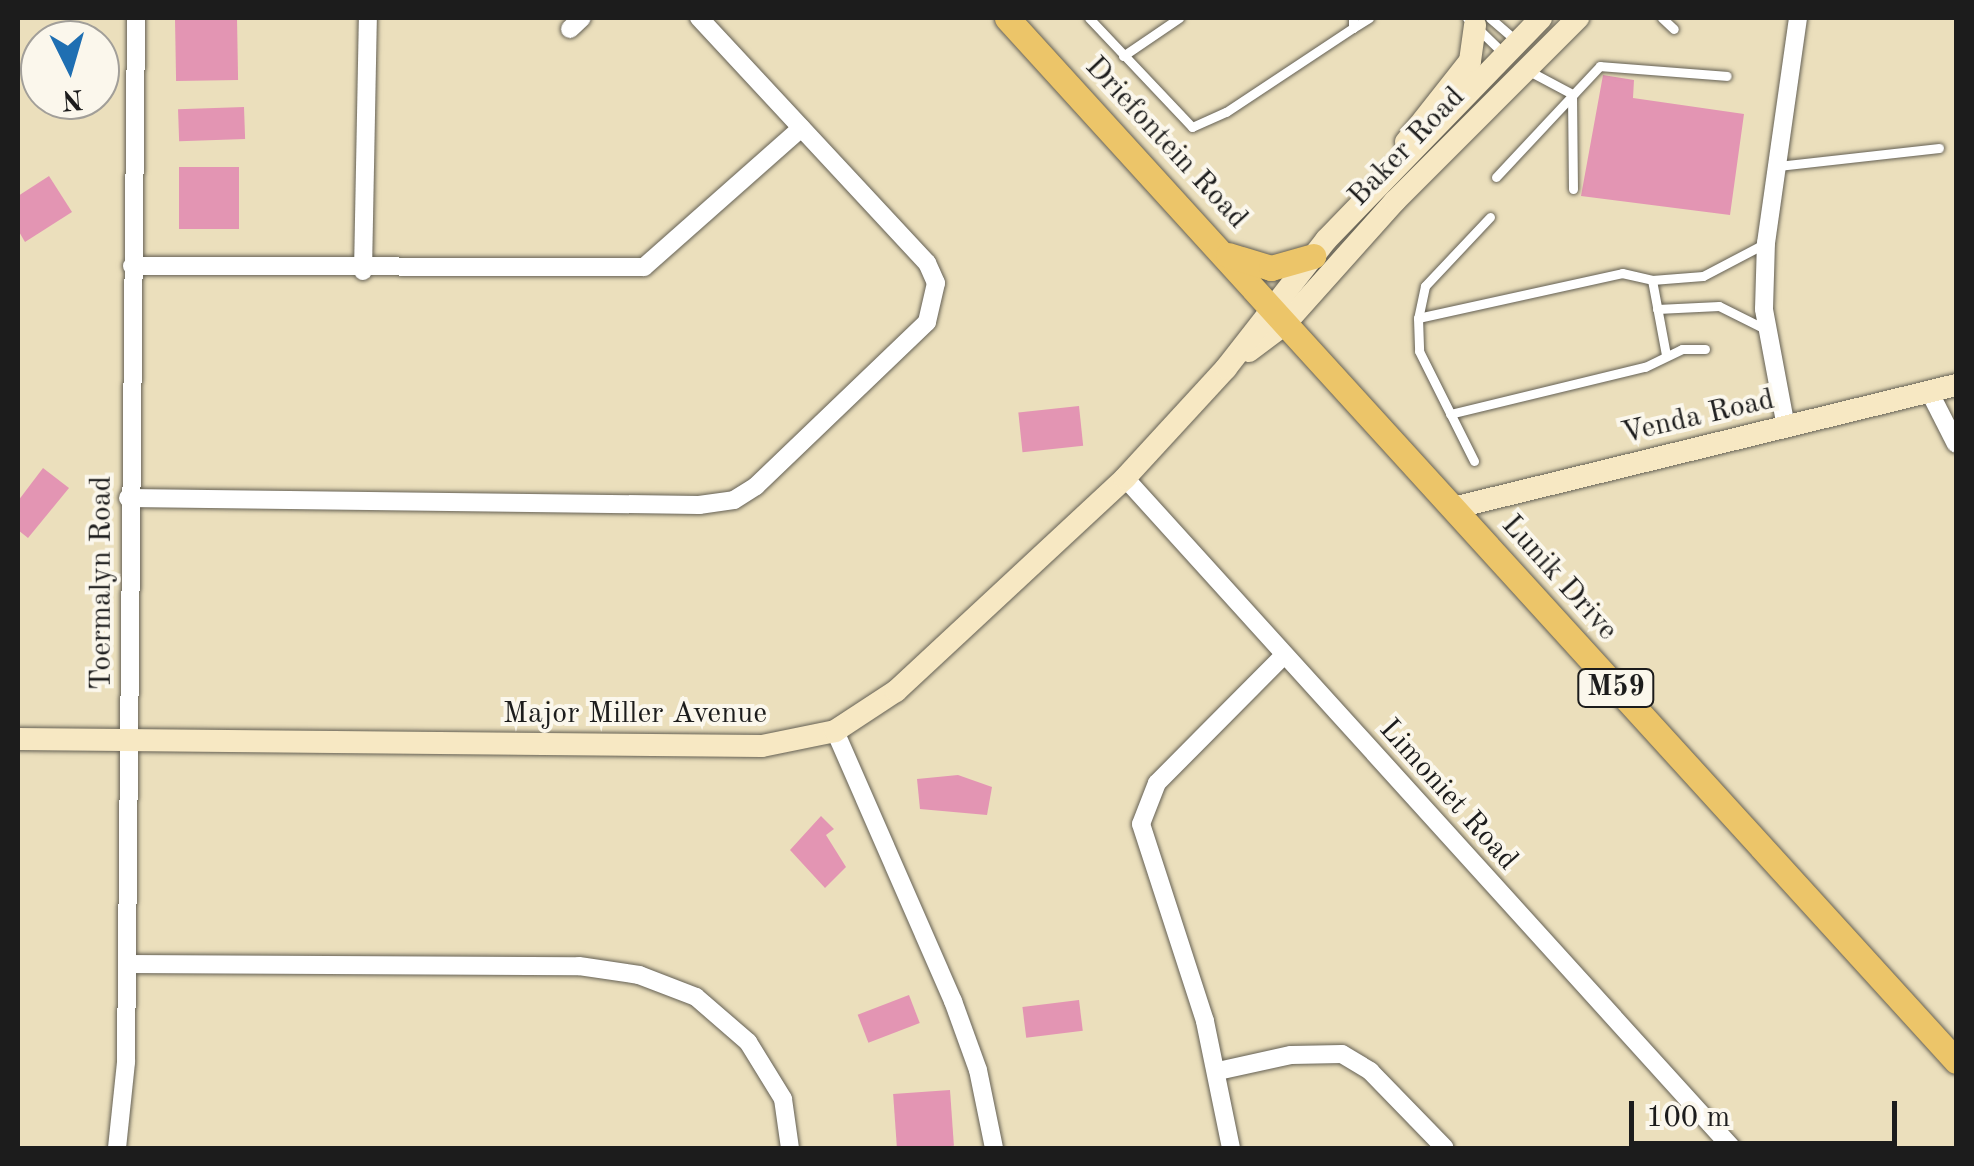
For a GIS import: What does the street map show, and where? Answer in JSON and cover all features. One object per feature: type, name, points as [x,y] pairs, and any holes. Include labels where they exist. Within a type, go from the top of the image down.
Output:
[{"type":"main road","name":"Driefontein Road","points":[[1007,18],[1278,316]]},
{"type":"main road","points":[[1224,253],[1271,268],[1313,256]]},
{"type":"main road","name":"Lunik Drive","points":[[1278,316],[1956,1061]]},
{"type":"street","name":"Toermalyn Road","points":[[117,1148],[126,964],[130,740],[128,498],[136,18]]},
{"type":"street","points":[[363,271],[368,18]]},
{"type":"street","points":[[128,498],[722,504],[756,486],[927,322],[937,292],[927,262],[699,18]]},
{"type":"street","name":"Baker Road","points":[[1278,316],[1313,256],[1541,18]]},
{"type":"street","name":"Baker Road","points":[[1278,316],[1535,68],[1578,18]]},
{"type":"street","points":[[1786,427],[1767,331],[1766,243],[1798,18]]},
{"type":"street","points":[[1397,164],[1414,126],[1467,67],[1478,20]]},
{"type":"street","points":[[132,266],[363,271],[644,267],[801,128]]},
{"type":"street","name":"Major Miller Avenue","points":[[18,739],[762,746],[834,731],[896,691],[1124,478],[1278,316]]},
{"type":"street","name":"Venda Road","points":[[1452,508],[1956,385]]},
{"type":"street","points":[[1929,392],[1956,444]]},
{"type":"street","name":"Limoniet Road","points":[[1124,478],[1732,1148]]},
{"type":"street","points":[[1231,1148],[1218,1072],[1141,836],[1142,813],[1170,768],[1284,656]]},
{"type":"street","points":[[834,731],[952,1000],[978,1070],[994,1148]]},
{"type":"street","points":[[126,964],[579,966],[651,978],[696,997],[764,1061],[784,1100],[790,1148]]},
{"type":"street","points":[[1218,1072],[1291,1055],[1342,1054],[1370,1071],[1445,1148]]},
{"type":"lane","points":[[1089,18],[1192,127],[1353,23],[1368,18]]},
{"type":"lane","points":[[1123,56],[1178,18]]},
{"type":"lane","points":[[1662,18],[1674,29]]},
{"type":"lane","points":[[1478,20],[1572,94]]},
{"type":"lane","points":[[1478,20],[1535,68]]},
{"type":"lane","points":[[1496,177],[1600,66],[1727,76]]},
{"type":"lane","points":[[1572,94],[1573,189]]},
{"type":"lane","points":[[1777,166],[1939,148]]},
{"type":"lane","points":[[1474,461],[1419,351],[1418,318],[1425,286],[1490,216]]},
{"type":"lane","points":[[1418,318],[1622,274],[1652,280],[1719,272],[1766,243]]},
{"type":"lane","points":[[1652,280],[1666,355]]},
{"type":"lane","points":[[1657,309],[1718,306],[1767,331]]},
{"type":"lane","points":[[1450,414],[1644,368],[1666,355],[1705,349]]},
{"type":"building","points":[[237,18],[238,80],[176,81],[175,19]]},
{"type":"building","points":[[1603,75],[1634,80],[1633,98],[1744,114],[1730,215],[1581,196]]},
{"type":"building","points":[[244,107],[245,139],[179,141],[178,109]]},
{"type":"building","points":[[179,167],[239,167],[239,229],[179,229]]},
{"type":"building","points":[[49,176],[72,212],[25,242],[18,230],[18,196]]},
{"type":"building","points":[[1079,406],[1083,446],[1023,452],[1018,412]]},
{"type":"building","points":[[43,468],[69,488],[28,538],[18,530],[18,501]]},
{"type":"building","points":[[958,775],[992,787],[987,815],[920,809],[917,779]]},
{"type":"building","points":[[821,816],[834,829],[826,835],[846,867],[825,888],[790,850]]},
{"type":"building","points":[[909,995],[920,1023],[868,1043],[858,1015]]},
{"type":"building","points":[[1079,1000],[1083,1031],[1026,1038],[1022,1007]]},
{"type":"building","points":[[950,1090],[954,1146],[897,1148],[893,1094]]}]
